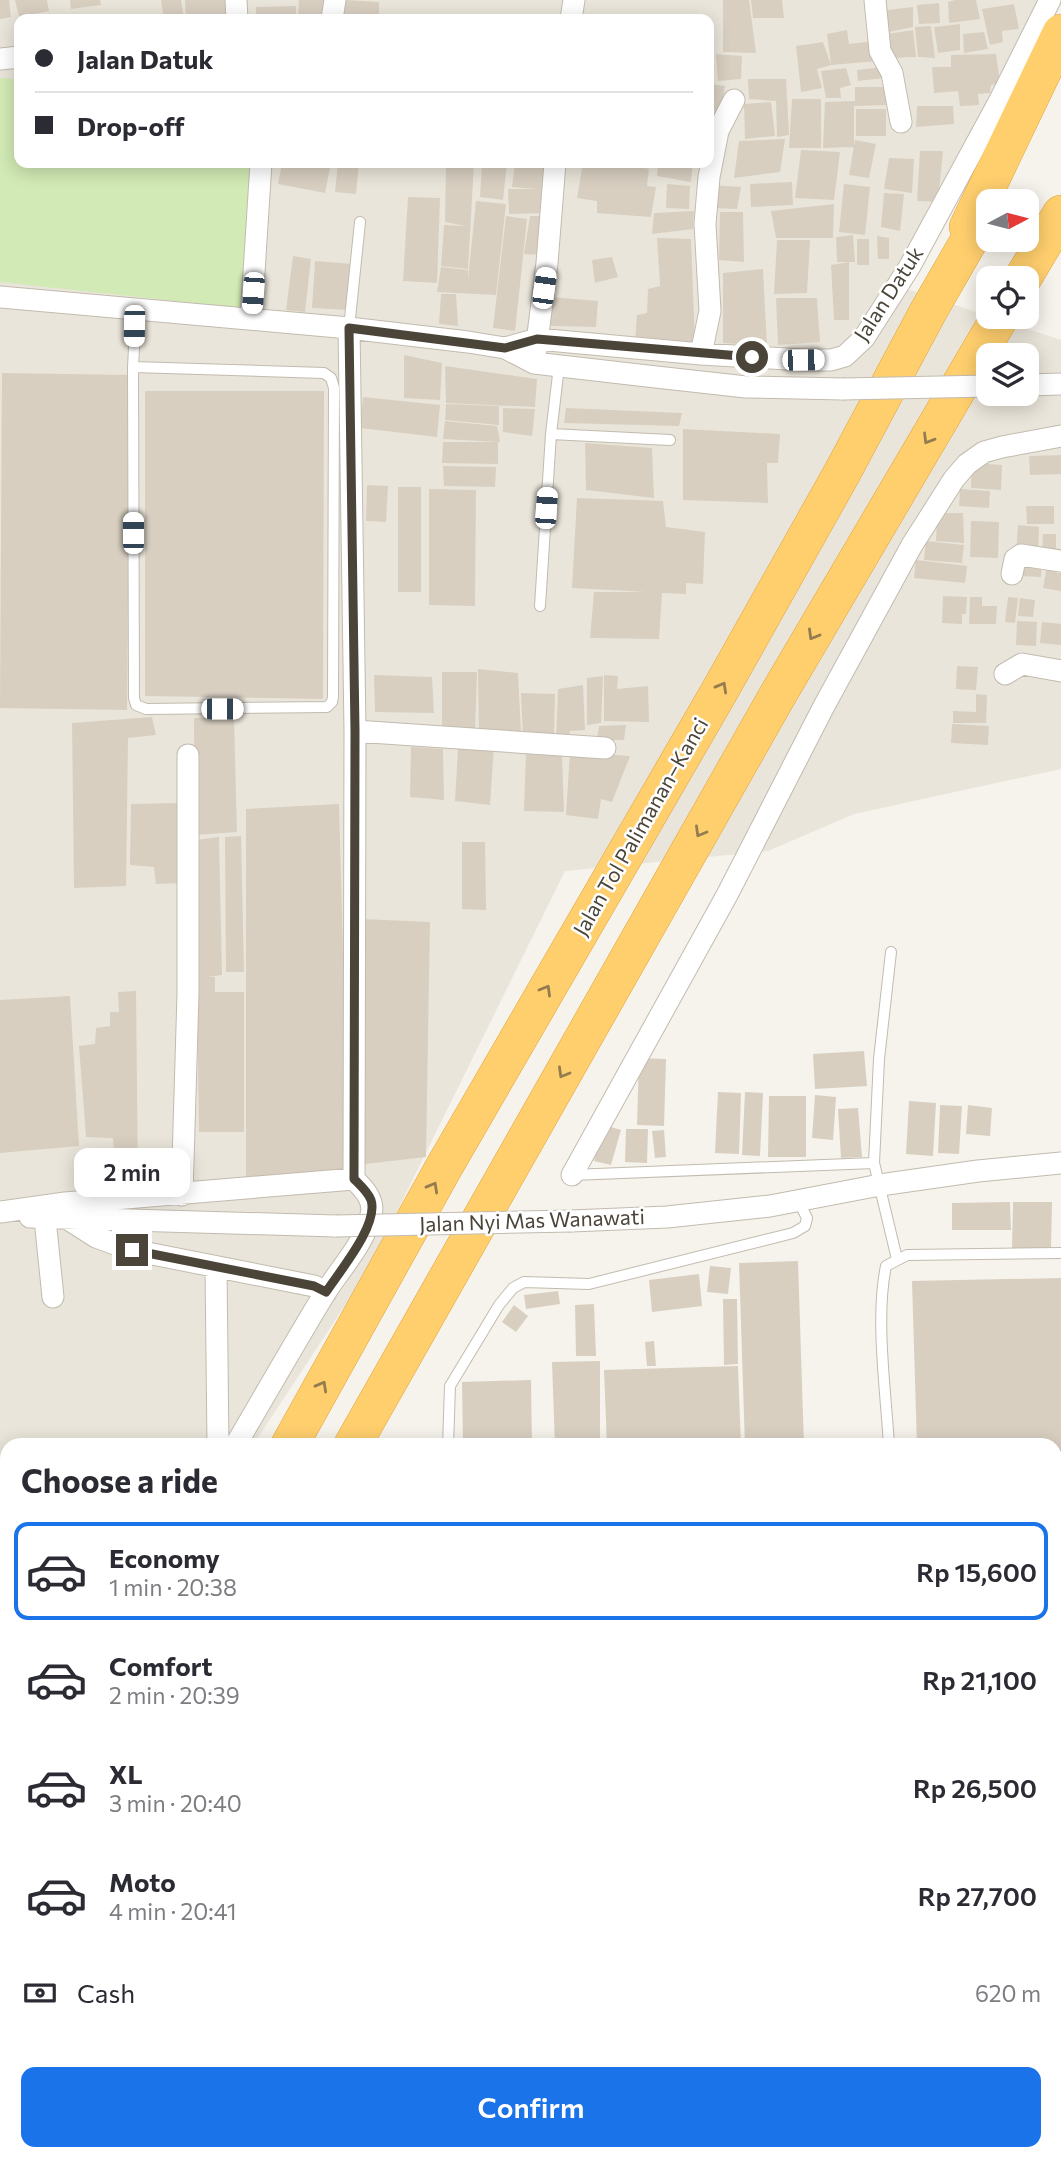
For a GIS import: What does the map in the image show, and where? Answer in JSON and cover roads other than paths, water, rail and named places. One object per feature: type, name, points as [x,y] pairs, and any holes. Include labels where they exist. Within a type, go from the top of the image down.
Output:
[{"type":"highway","points":[[929,310],[1061,33]]},
{"type":"highway","points":[[999,189],[1061,81]]},
{"type":"highway","points":[[1030,266],[1061,214]]},
{"type":"highway","name":"Jalan Tol Palimanan–Kanci","points":[[293,1438],[444,1167],[719,692],[976,229]]},
{"type":"highway","points":[[357,1438],[776,698],[993,329]]},
{"type":"street","points":[[875,0],[880,51],[892,73],[901,122]]},
{"type":"street","name":"Jalan Datuk","points":[[505,348],[537,339],[701,354],[831,360],[845,356],[856,347],[881,314],[909,267],[1000,100],[1050,0]]},
{"type":"street","points":[[714,151],[718,131],[734,100]]},
{"type":"street","points":[[251,319],[261,168]]},
{"type":"street","points":[[534,363],[547,263],[555,168]]},
{"type":"street","points":[[701,354],[710,311],[705,224],[711,168]]},
{"type":"street","points":[[0,297],[349,328],[505,348],[534,363],[746,387],[844,389],[976,386]]},
{"type":"street","points":[[240,1438],[326,1292],[363,1236],[372,1213],[371,1201],[354,1179],[355,731],[349,328]]},
{"type":"street","points":[[1039,385],[1061,384]]},
{"type":"street","points":[[572,1175],[727,895],[824,706],[912,545],[954,480],[967,464],[984,452],[1061,436]]},
{"type":"street","points":[[1012,575],[1015,559],[1021,555],[1061,561]]},
{"type":"street","points":[[1005,674],[1022,664],[1061,671]]},
{"type":"street","points":[[355,731],[605,748]]},
{"type":"street","points":[[182,1195],[188,994],[188,755]]},
{"type":"street","name":"Jalan Nyi Mas Wanawati","points":[[0,1213],[69,1220],[336,1226],[571,1222],[667,1217],[799,1202],[880,1185],[1061,1163]]},
{"type":"street","points":[[0,1213],[65,1203],[354,1179]]},
{"type":"street","points":[[45,1219],[53,1297]]},
{"type":"street","points":[[69,1220],[96,1237],[132,1250],[314,1286],[326,1292]]},
{"type":"street","points":[[216,1267],[218,1438]]},
{"type":"lane","points":[[349,328],[360,222]]},
{"type":"lane","points":[[133,367],[324,373],[331,378],[334,388],[333,697],[327,707],[146,709],[136,705],[133,367],[136,310]]},
{"type":"lane","points":[[540,606],[551,434],[559,366]]},
{"type":"lane","points":[[551,434],[670,440]]},
{"type":"lane","points":[[891,952],[879,1059],[874,1163],[897,1259]]},
{"type":"lane","points":[[572,1175],[874,1163]]},
{"type":"lane","points":[[448,1438],[450,1386],[499,1305],[513,1288],[524,1282],[589,1284],[793,1233],[805,1226],[807,1218],[799,1202]]},
{"type":"lane","points":[[889,1438],[882,1285],[886,1266],[907,1255],[1061,1253]]}]
